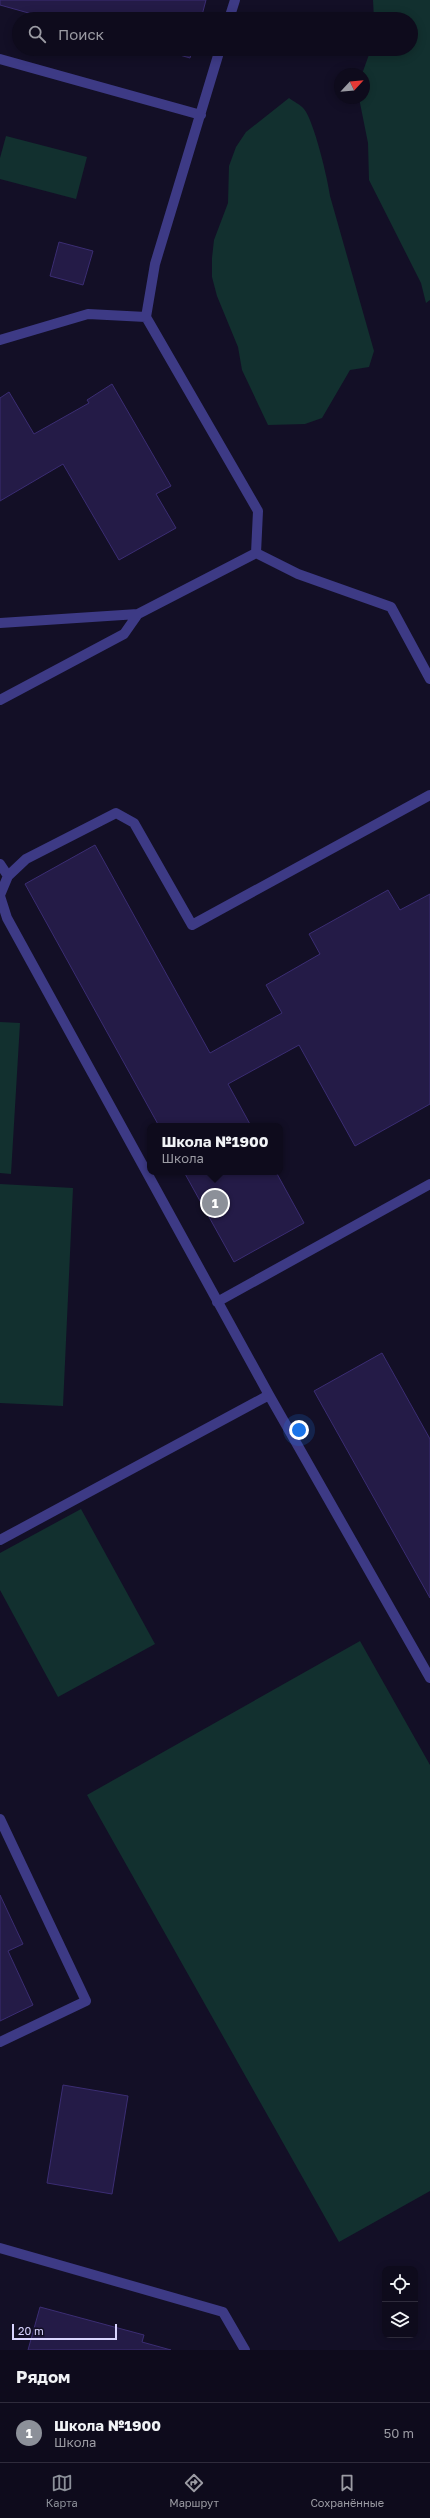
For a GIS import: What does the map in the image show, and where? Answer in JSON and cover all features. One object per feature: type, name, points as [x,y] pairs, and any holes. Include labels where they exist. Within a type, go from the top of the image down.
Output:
[{"type":"lane","points":[[231,12],[235,0]]},
{"type":"lane","points":[[218,56],[155,264],[146,317],[258,511],[256,553]]},
{"type":"lane","points":[[0,59],[201,115]]},
{"type":"lane","points":[[0,340],[88,314],[146,317]]},
{"type":"lane","points":[[0,622],[138,614],[256,553]]},
{"type":"lane","points":[[256,553],[298,574],[391,607],[430,679]]},
{"type":"lane","points":[[0,700],[124,634],[138,614]]},
{"type":"lane","points":[[147,1174],[7,918],[0,896],[8,876],[26,858],[116,813],[134,823],[192,925],[430,795]]},
{"type":"lane","points":[[0,864],[8,876]]},
{"type":"lane","points":[[148,1175],[269,1396],[430,1678]]},
{"type":"lane","points":[[217,1302],[430,1184]]},
{"type":"lane","points":[[0,1540],[269,1396]]},
{"type":"lane","points":[[0,1819],[86,2001],[0,2042]]},
{"type":"lane","points":[[0,2248],[223,2312],[245,2350]]},
{"type":"green space","points":[[373,0],[430,0],[430,300],[426,303],[421,283],[369,180],[368,143],[360,104],[370,104],[370,68],[364,68],[368,56],[418,56],[418,12],[374,12]]},
{"type":"green space","points":[[289,98],[304,109],[312,125],[324,165],[330,196],[374,351],[369,367],[350,370],[322,418],[305,424],[268,425],[242,370],[238,347],[217,296],[212,277],[212,258],[214,240],[228,203],[229,166],[236,147],[246,132]]},
{"type":"green space","points":[[6,136],[87,157],[76,199],[0,179],[0,158]]},
{"type":"green space","points":[[0,1022],[20,1023],[11,1174],[0,1173]]},
{"type":"green space","points":[[0,1184],[73,1188],[63,1406],[0,1403]]},
{"type":"green space","points":[[81,1509],[155,1644],[58,1697],[0,1590],[0,1553]]},
{"type":"green space","points":[[360,1641],[430,1765],[430,2191],[339,2242],[87,1795]]},
{"type":"building","points":[[0,0],[206,0],[203,12],[25,12],[0,5]]},
{"type":"building","points":[[59,242],[93,251],[83,285],[50,276]]},
{"type":"building","points":[[112,384],[171,486],[156,494],[176,528],[119,560],[63,464],[0,501],[0,398],[9,392],[34,434],[89,403],[87,400]]},
{"type":"building","points":[[95,845],[210,1053],[282,1013],[266,985],[320,954],[309,934],[388,890],[400,910],[430,894],[430,1104],[355,1146],[299,1045],[228,1084],[249,1123],[157,1123],[25,884]]},
{"type":"building","points":[[186,1175],[278,1175],[304,1223],[234,1262]]},
{"type":"building","points":[[382,1353],[430,1439],[430,1598],[314,1391]]},
{"type":"building","points":[[0,1895],[23,1944],[8,1951],[33,2005],[0,2021]]},
{"type":"building","points":[[63,2085],[128,2096],[112,2194],[47,2183]]},
{"type":"building","points":[[40,2307],[144,2335],[142,2342],[171,2350],[28,2350]]},
{"type":"place","name":"Школа №1900","points":[[215,1203]]}]
